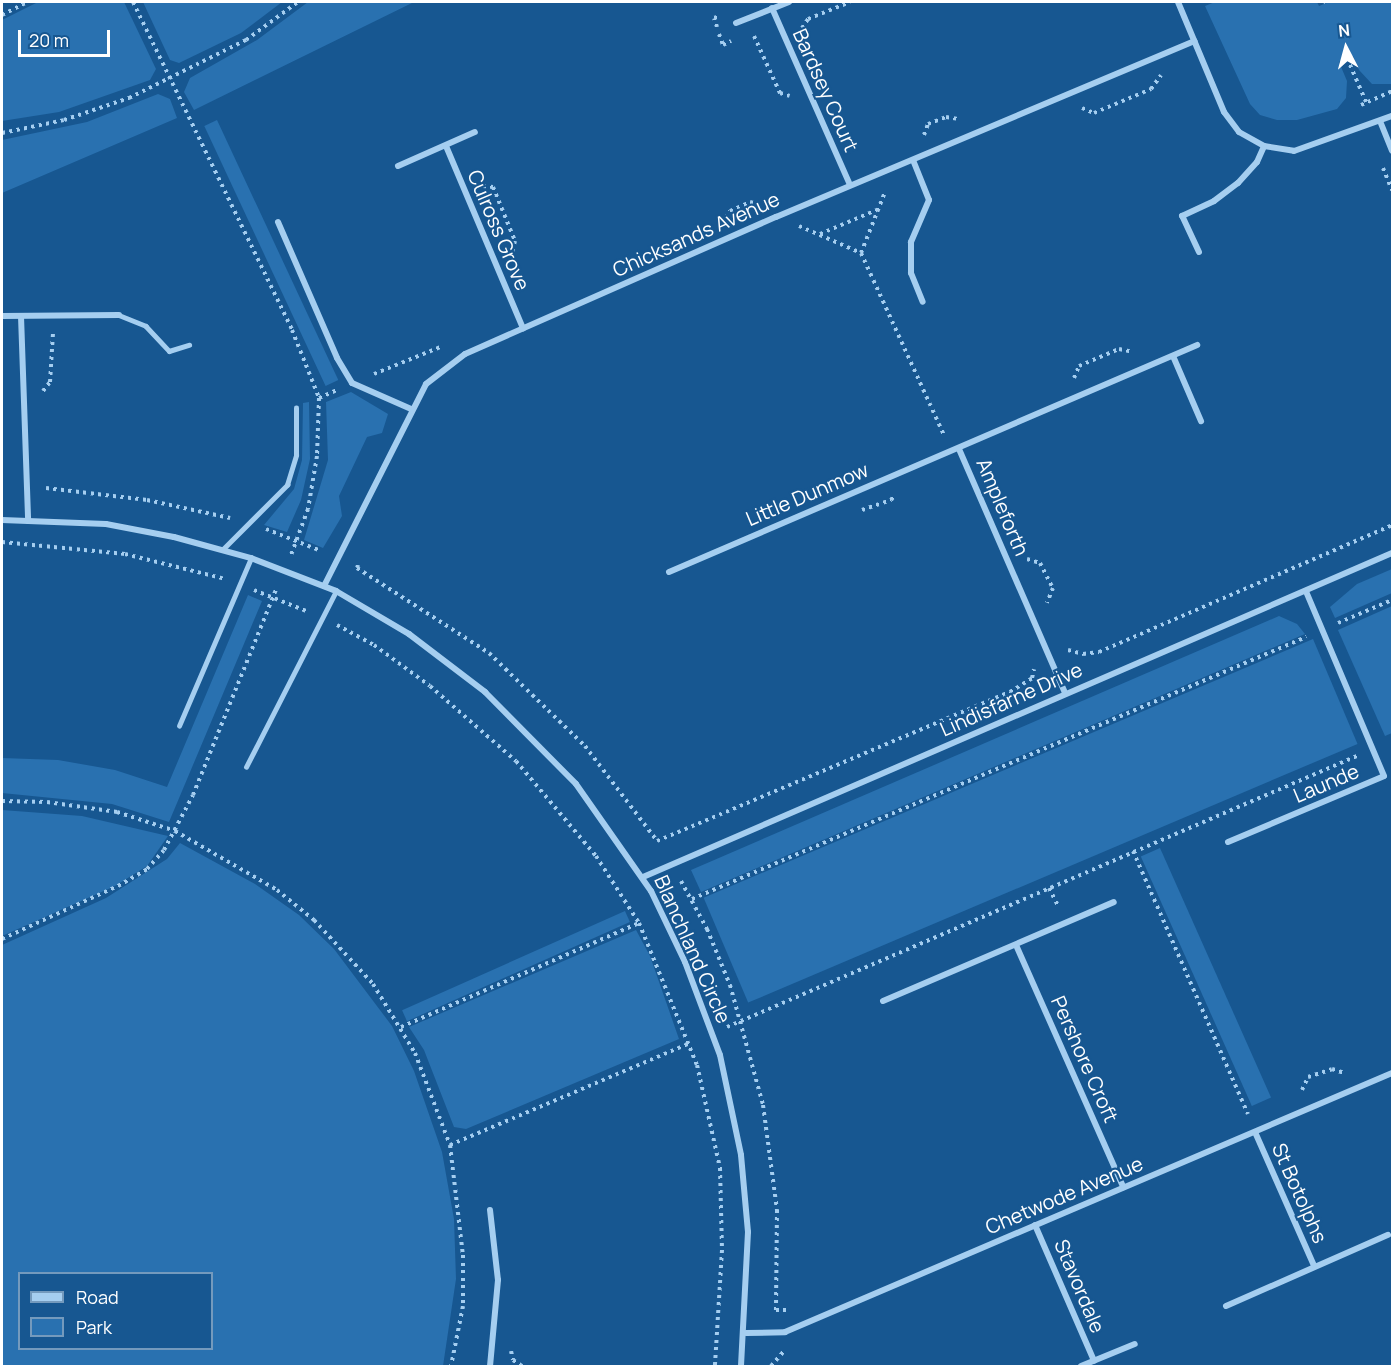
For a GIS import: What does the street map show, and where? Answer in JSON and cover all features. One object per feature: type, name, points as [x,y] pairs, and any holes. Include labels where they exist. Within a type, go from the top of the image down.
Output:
[{"type":"street","points":[[736,23],[789,2]]},
{"type":"street","points":[[1178,2],[1224,112],[1239,132],[1264,146],[1294,151],[1392,116]]},
{"type":"street","name":"Bardsey Court","points":[[772,8],[850,185]]},
{"type":"street","name":"Chicksands Avenue","points":[[324,586],[411,409],[426,384],[465,354],[850,185],[1195,41]]},
{"type":"street","points":[[1380,121],[1392,151]]},
{"type":"street","points":[[398,166],[475,132]]},
{"type":"street","name":"Culross Grove","points":[[446,146],[523,328]]},
{"type":"street","points":[[1199,252],[1182,216],[1214,201],[1238,183],[1257,162],[1264,146]]},
{"type":"street","points":[[913,160],[929,200],[911,242],[911,273],[923,302]]},
{"type":"street","points":[[278,222],[337,358],[352,383],[411,409]]},
{"type":"street","points":[[2,316],[118,315]]},
{"type":"street","points":[[21,316],[27,520]]},
{"type":"street","name":"Ampleforth","points":[[1065,693],[959,449],[1197,345]]},
{"type":"street","points":[[1173,356],[1202,421]]},
{"type":"street","name":"Little Dunmow","points":[[669,572],[959,449]]},
{"type":"street","name":"Blanchland Circle","points":[[2,520],[106,524],[223,549],[336,591],[409,634],[485,692],[576,784],[643,877],[685,962],[713,1033],[741,1155],[748,1232],[746,1333],[741,1366]]},
{"type":"street","name":"Lindisfarne Drive","points":[[643,877],[1392,553]]},
{"type":"street","name":"Launde","points":[[1228,842],[1384,776],[1306,591]]},
{"type":"street","points":[[1384,776],[1392,772]]},
{"type":"street","points":[[883,1001],[1114,902]]},
{"type":"street","name":"Pershore Croft","points":[[1016,945],[1123,1187]]},
{"type":"street","name":"Chetwode Avenue","points":[[746,1333],[785,1332],[1392,1073]]},
{"type":"street","name":"St Botolphs","points":[[1256,1132],[1314,1266]]},
{"type":"street","points":[[490,1210],[498,1280],[490,1366]]},
{"type":"street","name":"Stavordale","points":[[1035,1225],[1094,1361]]},
{"type":"street","name":"St Botolphs","points":[[1226,1306],[1388,1235]]},
{"type":"street","name":"Stavordale","points":[[1081,1366],[1135,1344]]},
{"type":"lane","points":[[118,315],[146,327],[169,351],[189,345]]},
{"type":"lane","points":[[223,549],[287,485],[296,455],[296,408]]},
{"type":"lane","points":[[179,726],[251,558]]},
{"type":"lane","points":[[246,767],[336,591]]},
{"type":"path","points":[[2,15],[28,2]]},
{"type":"path","points":[[133,2],[292,330],[319,398],[317,456],[308,509],[291,553]]},
{"type":"path","points":[[2,133],[64,120],[129,98],[246,40],[298,2]]},
{"type":"path","points":[[801,36],[802,27],[808,19],[850,2]]},
{"type":"path","points":[[729,12],[714,18],[723,45],[741,38]]},
{"type":"path","points":[[751,34],[758,38],[780,93],[798,99]]},
{"type":"path","points":[[1347,58],[1366,102]]},
{"type":"path","points":[[1078,107],[1094,113],[1151,89],[1164,72]]},
{"type":"path","points":[[1357,106],[1392,91]]},
{"type":"path","points":[[922,141],[928,124],[946,117],[962,120]]},
{"type":"path","points":[[1380,162],[1392,190]]},
{"type":"path","points":[[776,217],[861,253],[886,190],[919,176]]},
{"type":"path","points":[[478,185],[493,187],[515,241],[510,256]]},
{"type":"path","points":[[720,228],[730,211],[740,206],[750,202],[768,208]]},
{"type":"path","points":[[819,234],[879,209]]},
{"type":"path","points":[[790,232],[801,227]]},
{"type":"path","points":[[39,397],[50,382],[49,341],[53,331],[60,329]]},
{"type":"path","points":[[319,398],[449,344]]},
{"type":"path","points":[[42,476],[43,488],[147,500],[249,523],[321,551]]},
{"type":"path","points":[[858,509],[865,511],[891,500],[900,486]]},
{"type":"path","points":[[1065,646],[1070,651],[1083,654],[1099,652],[1392,525]]},
{"type":"path","points":[[2,542],[125,554],[240,584],[322,618],[374,645],[473,720],[556,804],[596,856],[639,923],[689,1043],[707,1100],[720,1168],[722,1250],[715,1366]]},
{"type":"path","points":[[361,557],[357,568],[489,653],[531,692],[585,746],[657,841],[1010,692],[1032,678],[1033,659]]},
{"type":"path","points":[[2,939],[118,886],[147,869],[164,850],[175,831],[273,597]]},
{"type":"path","points":[[692,899],[1392,600]]},
{"type":"path","points":[[450,1145],[1373,749]]},
{"type":"path","points":[[2,801],[47,802],[117,812],[175,831],[229,859],[314,920],[373,984],[401,1027],[450,1145],[463,1255],[463,1306],[451,1366]]},
{"type":"path","points":[[1133,851],[1248,1116],[1259,1111]]},
{"type":"path","points":[[680,880],[692,899],[730,985],[763,1105],[777,1210],[776,1310]]},
{"type":"path","points":[[401,1027],[639,923]]},
{"type":"path","points":[[1300,1094],[1308,1077],[1332,1069],[1347,1074],[1356,1070]]},
{"type":"green space","points":[[38,2],[124,2],[156,69],[150,80],[59,112],[2,121],[2,20]]},
{"type":"green space","points":[[143,2],[282,2],[241,33],[179,63],[170,60]]},
{"type":"green space","points":[[308,2],[414,2],[194,110],[184,92],[190,78],[257,40]]},
{"type":"green space","points":[[1215,2],[1317,2],[1319,6],[1329,2],[1392,2],[1392,84],[1372,84],[1359,70],[1353,56],[1339,62],[1347,81],[1346,98],[1337,109],[1297,120],[1277,120],[1260,115],[1250,104],[1205,6]]},
{"type":"green space","points":[[158,94],[170,99],[177,118],[2,193],[2,140],[87,122]]},
{"type":"green space","points":[[217,120],[338,380],[326,386],[204,126]]},
{"type":"green space","points":[[351,392],[388,414],[382,433],[367,437],[339,496],[342,516],[323,548],[304,540],[328,460],[326,402]]},
{"type":"green space","points":[[309,402],[310,459],[301,500],[287,532],[264,525],[294,489],[302,460],[303,403]]},
{"type":"green space","points":[[1392,569],[1392,593],[1335,618],[1330,607],[1357,584]]},
{"type":"green space","points":[[248,595],[262,601],[169,822],[112,804],[2,793],[2,758],[58,760],[115,770],[167,787]]},
{"type":"green space","points":[[1392,606],[1392,733],[1385,736],[1338,630]]},
{"type":"green space","points":[[1279,616],[1297,624],[1305,634],[701,892],[691,870]]},
{"type":"green space","points":[[1313,639],[1358,744],[748,1003],[704,898]]},
{"type":"green space","points":[[2,810],[82,816],[168,836],[147,866],[115,886],[2,936]]},
{"type":"green space","points":[[180,843],[255,884],[299,915],[334,949],[392,1026],[414,1071],[442,1152],[454,1219],[456,1279],[443,1366],[2,1366],[2,945],[106,898],[167,859]]},
{"type":"green space","points":[[1160,848],[1271,1097],[1252,1106],[1141,857]]},
{"type":"green space","points":[[625,911],[630,922],[407,1021],[402,1010]]},
{"type":"green space","points":[[636,930],[650,956],[679,1039],[466,1129],[454,1127],[424,1050],[409,1027]]}]
